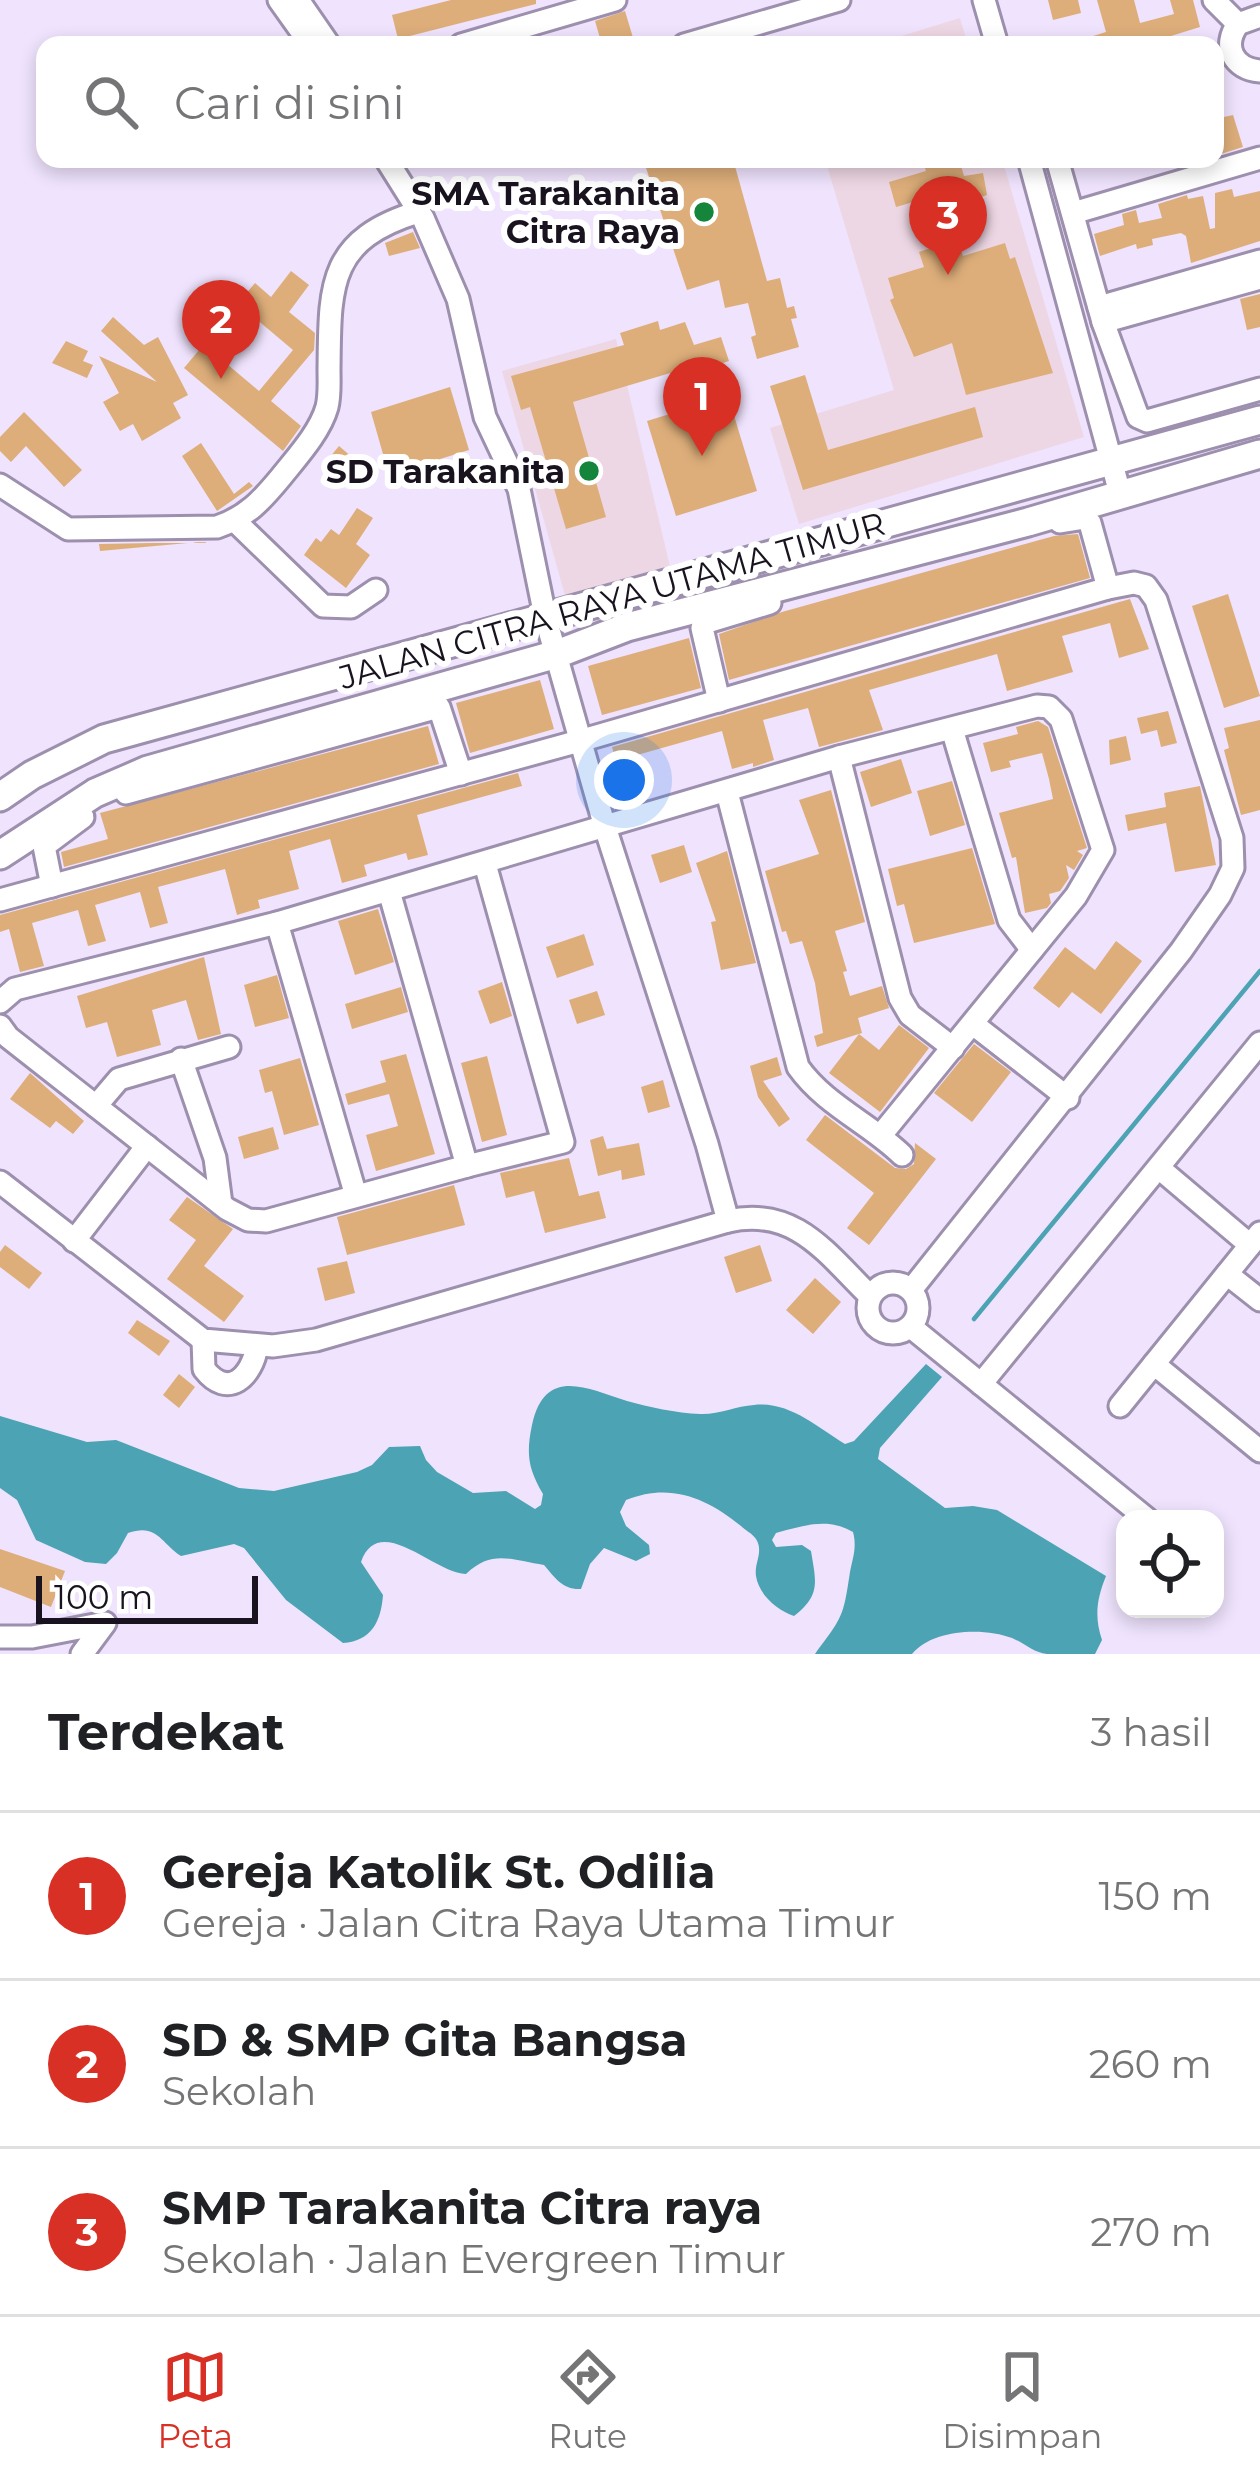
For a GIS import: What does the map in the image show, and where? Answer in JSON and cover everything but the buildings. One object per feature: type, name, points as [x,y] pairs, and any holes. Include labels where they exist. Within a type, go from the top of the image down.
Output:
[{"type":"main road","name":"JALAN CITRA RAYA UTAMA TIMUR","points":[[0,797],[32,775],[104,739],[1260,420]]},
{"type":"main road","name":"JALAN CITRA RAYA UTAMA TIMUR","points":[[0,855],[95,794],[148,770],[556,654],[627,627],[1121,497],[1260,454]]},
{"type":"main road","points":[[802,547],[810,579]]},
{"type":"street","points":[[279,0],[305,36]]},
{"type":"street","points":[[298,0],[323,36]]},
{"type":"street","points":[[483,36],[548,10],[615,0]]},
{"type":"street","points":[[715,36],[839,0]]},
{"type":"street","points":[[983,0],[994,36]]},
{"type":"street","points":[[1214,0],[1238,24]]},
{"type":"street","points":[[1224,48],[1238,24],[1260,16]]},
{"type":"street","points":[[1224,53],[1239,65],[1260,71]]},
{"type":"street","points":[[1072,213],[1260,158]]},
{"type":"street","points":[[391,168],[418,212],[458,299],[485,417],[519,489],[545,616],[604,827],[728,1221]]},
{"type":"street","points":[[1032,168],[1121,497]]},
{"type":"street","points":[[1060,168],[1101,315],[1138,417],[1147,421],[1260,389]]},
{"type":"street","points":[[0,485],[58,524],[82,531],[217,526],[235,521],[257,506],[323,418],[328,400],[329,311],[339,269],[355,243],[385,222],[418,212]]},
{"type":"street","points":[[1101,315],[1260,261]]},
{"type":"street","points":[[1101,315],[1260,278]]},
{"type":"street","points":[[719,700],[704,623],[1084,518],[1090,523],[1108,588]]},
{"type":"street","points":[[235,521],[323,606],[351,607],[376,590]]},
{"type":"street","points":[[0,900],[583,740],[1108,588],[1134,583],[1146,586],[1156,600],[1232,838],[1233,868],[1181,951],[911,1290]]},
{"type":"street","points":[[52,886],[44,846],[97,808],[141,787],[300,742],[439,706],[461,774]]},
{"type":"street","points":[[0,1002],[15,989],[389,892],[838,758],[1037,706],[1049,707],[1061,719],[1103,850],[1076,896],[881,1135]]},
{"type":"street","points":[[952,729],[1009,920],[1032,950]]},
{"type":"street","points":[[838,758],[900,998],[910,1015],[953,1048]]},
{"type":"street","points":[[727,792],[791,1052],[818,1093],[881,1135],[902,1155]]},
{"type":"street","points":[[0,1026],[220,1204],[248,1220],[266,1221],[563,1142],[485,864]]},
{"type":"street","points":[[389,892],[467,1166]]},
{"type":"street","points":[[277,922],[356,1196]]},
{"type":"street","points":[[973,1024],[1068,1097]]},
{"type":"street","points":[[981,1384],[1260,1043]]},
{"type":"street","points":[[96,1106],[118,1079],[229,1047]]},
{"type":"street","points":[[181,1059],[215,1158],[220,1204]]},
{"type":"street","points":[[74,1241],[147,1145]]},
{"type":"street","points":[[1120,1406],[1255,1239],[1159,1168]]},
{"type":"street","points":[[0,1182],[202,1340],[287,1346],[316,1340],[746,1217],[786,1222],[869,1296]]},
{"type":"street","points":[[1227,1274],[1260,1300]]},
{"type":"street","points":[[897,1282],[911,1290],[918,1315],[911,1327],[898,1334],[884,1333],[872,1324],[869,1296],[881,1285],[897,1282]]},
{"type":"street","points":[[911,1327],[1136,1510]]},
{"type":"street","points":[[202,1340],[204,1369],[232,1385],[247,1376],[257,1346]]},
{"type":"street","points":[[1154,1364],[1260,1451]]},
{"type":"street","points":[[0,1637],[32,1637],[105,1623],[82,1654]]},
{"type":"shaded area","points":[[960,18],[965,36],[901,36]]},
{"type":"shaded area","points":[[828,168],[1005,168],[1084,437],[799,524],[770,428],[894,390]]},
{"type":"shaded area","name":"SD Tarakanita","points":[[616,339],[671,571],[566,599],[502,371]]},
{"type":"water","points":[[926,1364],[942,1377],[880,1448],[878,1459],[945,1508],[997,1510],[1106,1576],[1098,1608],[1102,1640],[1095,1654],[1042,1653],[1012,1638],[973,1632],[932,1639],[912,1654],[815,1654],[843,1608],[854,1552],[853,1532],[825,1524],[776,1533],[772,1540],[776,1547],[802,1545],[811,1551],[814,1587],[809,1601],[794,1616],[775,1606],[761,1589],[756,1571],[759,1548],[753,1535],[701,1501],[673,1493],[626,1500],[620,1512],[626,1526],[649,1545],[650,1554],[636,1561],[604,1548],[590,1564],[581,1589],[564,1585],[544,1565],[493,1559],[466,1574],[394,1543],[381,1542],[369,1548],[361,1562],[383,1595],[377,1621],[368,1634],[343,1643],[286,1600],[244,1548],[234,1544],[181,1556],[146,1530],[128,1533],[106,1564],[85,1562],[36,1540],[17,1500],[0,1488],[0,1416],[87,1442],[116,1440],[239,1488],[274,1491],[357,1472],[372,1465],[389,1447],[420,1446],[437,1472],[473,1493],[506,1491],[535,1509],[543,1494],[530,1461],[530,1435],[538,1406],[557,1388],[582,1387],[691,1413],[754,1405],[779,1407],[845,1444],[854,1441]]},
{"type":"waterway","points":[[974,1319],[1260,971]]},
{"type":"place","name":"SMA Tarakanita Citra Raya","points":[[704,212]]},
{"type":"place","name":"SMP Tarakanita Citra raya","points":[[948,275]]},
{"type":"place","name":"SD & SMP Gita Bangsa","points":[[221,379]]},
{"type":"place","name":"Gereja Katolik St. Odilia","points":[[702,456]]},
{"type":"place","name":"SD Tarakanita","points":[[589,471]]}]
